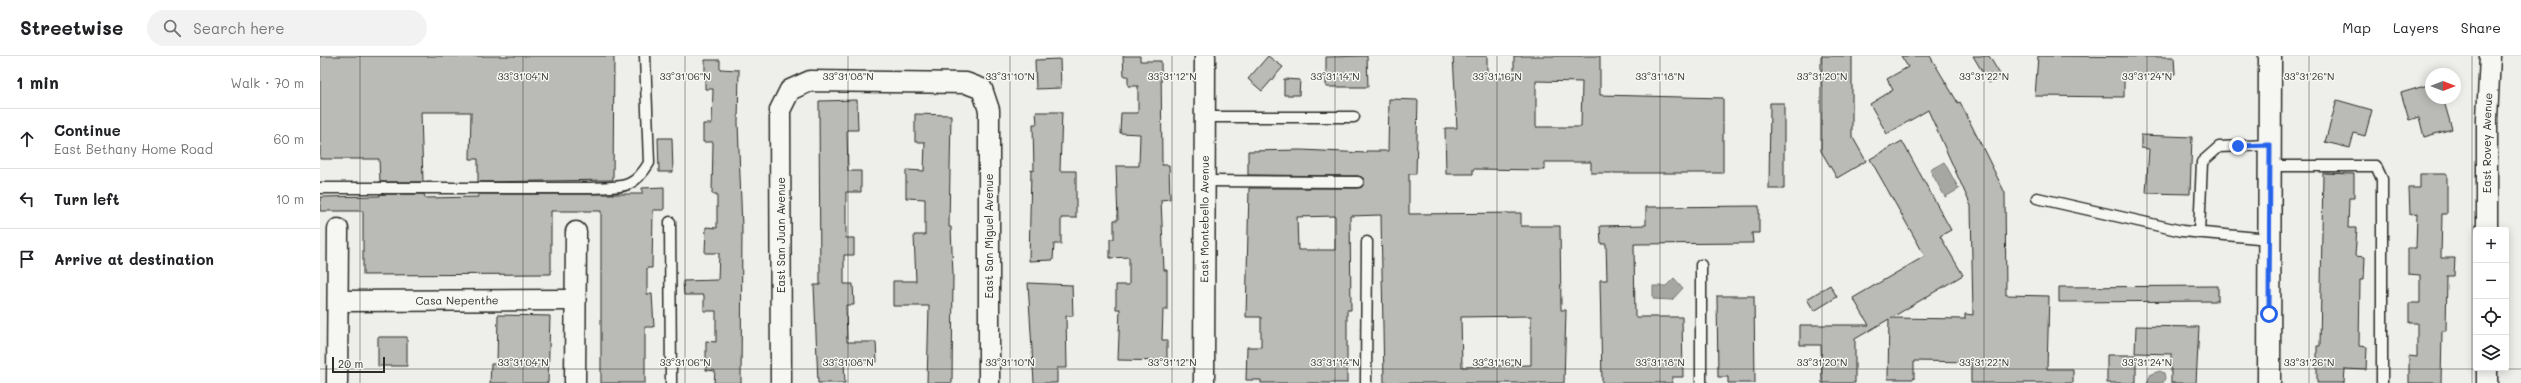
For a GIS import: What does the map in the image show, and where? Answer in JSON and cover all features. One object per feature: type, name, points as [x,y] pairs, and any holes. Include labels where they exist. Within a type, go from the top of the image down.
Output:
[{"type":"main road","points":[[2269,383],[2270,56]]},
{"type":"street","name":"East Montebello Avenue","points":[[1204,383],[1205,56]]},
{"type":"street","name":"East Rovey Avenue","points":[[2487,227],[2487,119],[2490,56]]},
{"type":"street","name":"East San Juan Avenue","points":[[782,383],[780,110],[790,90],[810,81],[966,83],[982,89]]},
{"type":"street","name":"East San Miguel Avenue","points":[[982,89],[989,110],[989,383]]},
{"type":"street","points":[[337,383],[338,229]]},
{"type":"street","points":[[575,383],[576,232]]},
{"type":"street","name":"Casa Nepenthe","points":[[338,300],[575,300]]},
{"type":"street","points":[[2486,383],[2487,371]]},
{"type":"lane","points":[[320,188],[591,188],[626,186],[640,178],[649,163],[645,56]]},
{"type":"lane","points":[[1204,117],[1354,117]]},
{"type":"lane","points":[[2199,233],[2202,162],[2219,148],[2376,166],[2382,179],[2382,383]]},
{"type":"lane","points":[[1204,181],[1358,182]]},
{"type":"lane","points":[[2037,198],[2182,232],[2269,239]]},
{"type":"lane","points":[[670,222],[671,383]]},
{"type":"lane","points":[[1366,383],[1367,242]]},
{"type":"lane","points":[[1701,266],[1701,383]]},
{"type":"shaded area","points":[[1944,162],[1959,189],[1945,197],[1930,170]]},
{"type":"shaded area","points":[[1674,278],[1683,288],[1672,300],[1653,299],[1653,286],[1666,286]]},
{"type":"shaded area","points":[[2160,371],[2164,373],[2165,378],[2163,383],[2147,383],[2151,374]]},
{"type":"building","points":[[320,56],[614,56],[613,180],[478,182],[478,159],[470,159],[471,112],[421,112],[423,182],[380,182],[379,159],[320,159]]},
{"type":"building","points":[[1123,56],[1140,56],[1140,61],[1161,61],[1162,165],[1169,165],[1170,199],[1161,200],[1164,270],[1167,270],[1167,310],[1163,310],[1162,340],[1167,340],[1167,361],[1118,360],[1120,309],[1116,309],[1116,285],[1129,285],[1129,257],[1110,258],[1110,239],[1114,239],[1114,220],[1118,220],[1116,166],[1139,166],[1140,134],[1120,133],[1121,113],[1138,113],[1138,86],[1128,86],[1128,76],[1124,76]]},
{"type":"building","points":[[1268,56],[1283,67],[1262,91],[1248,79]]},
{"type":"building","points":[[1367,56],[1368,87],[1326,87],[1326,57]]},
{"type":"building","points":[[1453,56],[1487,56],[1487,78],[1514,78],[1514,56],[1600,56],[1600,95],[1723,98],[1723,173],[1591,173],[1591,162],[1545,162],[1545,170],[1473,169],[1473,174],[1446,174],[1445,128],[1457,128]],"holes":[[[1536,81],[1582,82],[1581,127],[1536,127]]]},
{"type":"building","points":[[1821,56],[1852,56],[1852,136],[1866,161],[1837,178],[1821,151]]},
{"type":"building","points":[[1901,56],[1930,56],[1958,103],[1960,102],[2005,193],[2006,295],[2049,296],[2047,369],[2073,369],[2073,383],[1971,383],[1971,362],[1914,361],[1914,379],[1888,379],[1889,319],[1855,339],[1855,383],[1822,383],[1821,345],[1800,345],[1800,325],[1869,325],[1853,298],[1925,256],[1870,159],[1902,141],[1951,230],[1940,236],[1963,275],[1891,318],[1965,319],[1965,314],[1973,315],[1971,206],[1928,110],[1887,134],[1870,104],[1893,90],[1887,79],[1908,67]]},
{"type":"building","points":[[1973,56],[1989,56],[2001,76],[1989,83]]},
{"type":"building","points":[[2038,56],[2174,57],[2175,74],[2124,76],[2124,97],[2035,96]]},
{"type":"building","points":[[1060,59],[1061,88],[1036,89],[1035,60]]},
{"type":"building","points":[[705,60],[720,60],[720,69],[739,70],[738,123],[742,228],[741,383],[714,383],[715,371],[706,370],[706,341],[716,342],[716,311],[704,311],[704,295],[684,295],[683,281],[718,280],[719,253],[705,253],[706,227],[717,228],[717,194],[712,194],[713,142],[703,142],[703,124],[712,124],[713,89],[705,89]]},
{"type":"building","points":[[1284,79],[1300,80],[1299,95],[1284,95]]},
{"type":"building","points":[[2425,86],[2425,104],[2445,104],[2452,129],[2424,137],[2419,117],[2409,120],[2401,93]]},
{"type":"building","points":[[1389,99],[1418,100],[1416,174],[1409,174],[1409,214],[1521,213],[1521,226],[1560,226],[1561,310],[1566,310],[1564,383],[1384,383],[1381,215],[1350,216],[1351,310],[1347,310],[1347,383],[1261,383],[1261,380],[1246,380],[1247,347],[1261,347],[1261,317],[1246,317],[1249,188],[1358,188],[1364,182],[1363,178],[1358,176],[1248,175],[1248,151],[1301,150],[1366,153],[1366,151],[1388,151]],"holes":[[[1335,216],[1335,250],[1298,250],[1297,217]],[[1531,316],[1531,365],[1462,367],[1461,317]]]},
{"type":"building","points":[[857,100],[858,130],[847,130],[848,171],[861,171],[861,192],[846,192],[846,238],[854,238],[854,255],[844,255],[844,284],[853,284],[854,305],[846,305],[847,342],[876,342],[877,362],[844,363],[845,383],[818,383],[814,285],[820,285],[819,101]]},
{"type":"building","points":[[2337,100],[2372,110],[2365,136],[2354,133],[2350,148],[2325,142]]},
{"type":"building","points":[[1770,103],[1784,103],[1784,189],[1769,189]]},
{"type":"building","points":[[1036,112],[1062,112],[1060,171],[1076,171],[1076,218],[1061,218],[1061,244],[1054,244],[1053,260],[1029,261],[1031,170],[1034,171],[1033,124],[1037,124]]},
{"type":"building","points":[[915,114],[951,115],[949,227],[951,227],[953,274],[952,383],[927,383],[929,306],[893,306],[893,281],[916,281],[914,235],[925,235],[925,199],[906,198],[906,170],[924,171],[925,142],[915,142]]},
{"type":"building","points":[[2141,135],[2192,137],[2190,194],[2146,193],[2149,149],[2141,148]]},
{"type":"building","points":[[658,138],[672,138],[673,172],[659,172]]},
{"type":"building","points":[[2323,173],[2354,174],[2354,198],[2349,198],[2348,228],[2357,228],[2355,256],[2365,257],[2364,280],[2360,280],[2359,346],[2367,347],[2366,370],[2345,369],[2344,383],[2317,383],[2317,346],[2320,346]]},
{"type":"building","points":[[2420,174],[2447,174],[2447,214],[2442,214],[2441,258],[2455,258],[2454,276],[2447,276],[2446,331],[2442,331],[2441,383],[2409,383],[2409,356],[2417,357],[2417,323],[2409,323],[2409,303],[2420,303],[2420,275],[2408,274],[2408,248],[2416,248],[2417,214],[2410,215],[2409,188],[2420,188]]},
{"type":"building","points":[[664,187],[664,210],[653,210],[652,268],[647,268],[647,294],[652,294],[654,327],[645,327],[645,383],[601,383],[601,211],[551,211],[551,274],[363,275],[363,211],[320,211],[320,197],[380,196],[380,194],[424,194],[425,198],[478,197],[478,194],[642,194],[642,188]]},
{"type":"building","points":[[1759,206],[1759,233],[1752,233],[1753,243],[1634,244],[1635,317],[1682,317],[1683,377],[1672,377],[1672,383],[1602,383],[1600,280],[1607,280],[1606,244],[1601,244],[1600,226],[1646,225],[1646,207]]},
{"type":"building","points":[[1028,283],[1072,285],[1073,316],[1066,316],[1067,368],[1057,368],[1057,383],[1034,383]]},
{"type":"building","points":[[1830,285],[1837,297],[1814,311],[1807,299]]},
{"type":"building","points":[[2218,286],[2218,301],[2059,302],[2059,287]]},
{"type":"building","points":[[1717,296],[1754,296],[1755,383],[1728,383],[1728,377],[1718,377]]},
{"type":"building","points":[[498,315],[550,316],[548,383],[490,383],[491,364],[497,364]]},
{"type":"building","points":[[2136,326],[2199,327],[2196,383],[2171,383],[2171,354],[2135,353]]},
{"type":"building","points":[[378,337],[407,337],[407,366],[378,366]]},
{"type":"building","points":[[2107,355],[2136,355],[2136,383],[2107,383]]},
{"type":"route","points":[[2238,146],[2270,145],[2269,314]]}]
